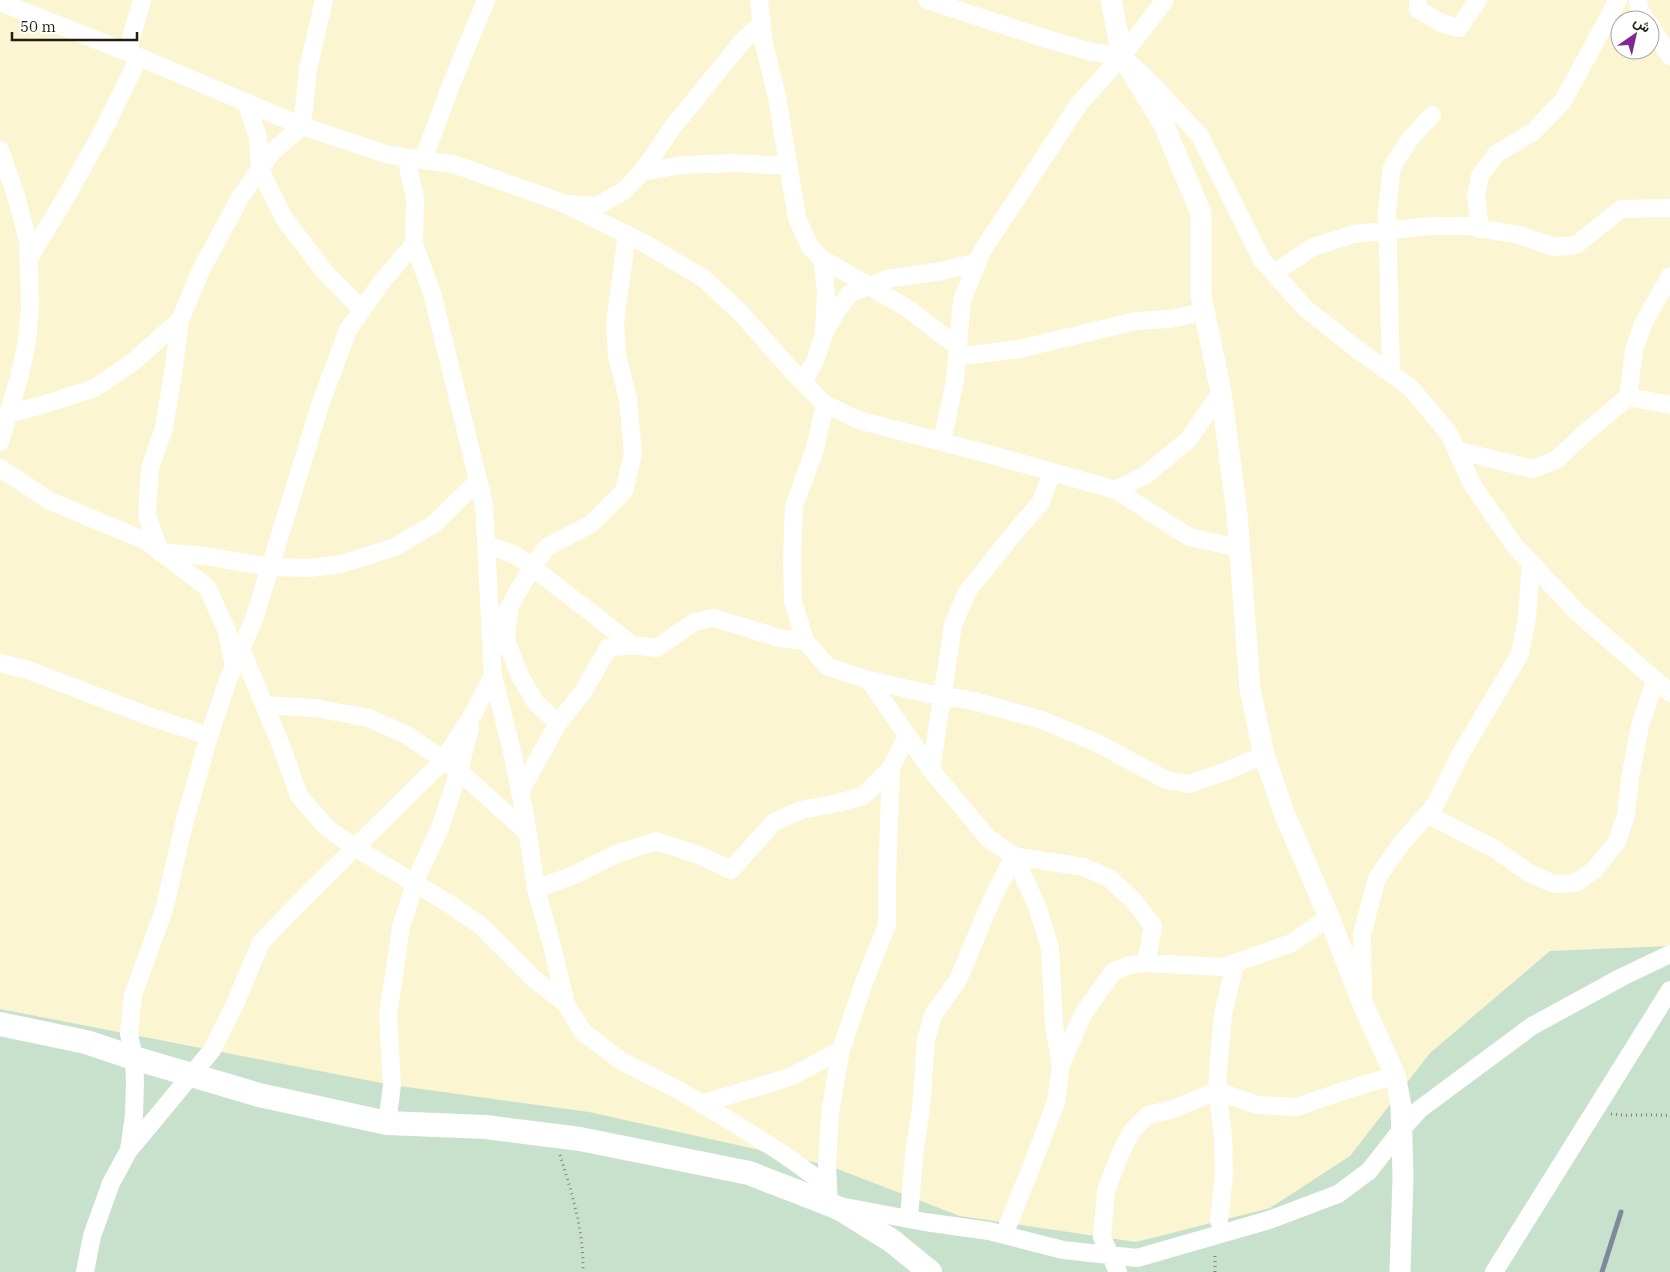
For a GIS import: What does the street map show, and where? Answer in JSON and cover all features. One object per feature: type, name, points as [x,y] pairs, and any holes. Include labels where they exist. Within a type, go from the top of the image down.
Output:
[{"type":"main road","points":[[0,1024],[86,1042],[259,1095],[387,1123],[486,1127],[553,1135],[749,1173],[828,1195],[851,1215],[892,1241],[930,1272]]},
{"type":"street","points":[[423,160],[486,0]]},
{"type":"street","points":[[759,0],[764,44],[777,97],[797,218],[810,247],[822,259],[907,308],[957,352],[1019,349],[1136,321],[1170,319],[1204,312]]},
{"type":"street","points":[[927,0],[1040,38],[1092,52],[1122,56],[1200,136],[1262,260],[1306,309],[1411,388],[1449,434],[1472,484],[1514,545],[1577,612],[1670,693]]},
{"type":"street","points":[[1111,0],[1122,56],[1163,123],[1201,213],[1201,296],[1221,392],[1237,513],[1250,689],[1264,755],[1284,813],[1329,917],[1364,1007],[1395,1075],[1401,1106],[1402,1129],[1403,1177],[1400,1272]]},
{"type":"street","points":[[942,442],[955,380],[962,300],[982,251],[1080,104],[1122,56],[1166,0]]},
{"type":"street","points":[[1418,0],[1418,9],[1441,23],[1459,28],[1478,0]]},
{"type":"street","points":[[1480,229],[1476,197],[1480,176],[1496,154],[1533,132],[1563,101],[1618,0]]},
{"type":"street","points":[[160,552],[147,515],[150,468],[164,428],[174,373],[180,320],[201,270],[241,196],[272,152],[302,126],[308,68],[323,1]]},
{"type":"street","points":[[0,2],[302,126],[386,154],[456,165],[563,203],[626,234],[702,278],[739,311],[825,404],[858,420],[1116,490],[1189,537],[1240,548]]},
{"type":"street","points":[[28,260],[105,127],[133,55],[140,2]]},
{"type":"street","points":[[563,203],[596,206],[624,192],[642,172],[678,121],[741,43],[762,23]]},
{"type":"street","points":[[1660,40],[1670,56]]},
{"type":"street","points":[[246,102],[258,137],[260,170],[284,218],[324,271],[362,310]]},
{"type":"street","points":[[1391,374],[1387,211],[1392,167],[1410,139],[1432,115]]},
{"type":"street","points":[[0,150],[16,196],[28,241],[30,307],[27,342],[4,415],[0,442]]},
{"type":"street","points":[[406,157],[415,199],[414,244],[434,302],[484,504],[493,676],[520,792],[536,889],[566,1004],[583,1032],[620,1060],[680,1091],[783,1154],[828,1195],[909,1218],[989,1231],[1064,1250],[1137,1258],[1270,1220],[1338,1194],[1369,1171],[1420,1109],[1532,1026],[1622,977],[1670,954]]},
{"type":"street","points":[[642,172],[682,165],[733,163],[789,166]]},
{"type":"street","points":[[0,189],[16,196]]},
{"type":"street","points":[[1274,273],[1313,247],[1354,234],[1388,232],[1431,226],[1467,226],[1519,235],[1554,247],[1576,245],[1621,209],[1670,208]]},
{"type":"street","points":[[491,638],[532,567],[546,547],[591,524],[624,491],[633,454],[628,399],[617,355],[615,323],[626,234]]},
{"type":"street","points":[[129,1150],[134,1115],[135,1082],[134,1058],[129,1034],[133,995],[164,910],[184,824],[209,736],[234,666],[255,616],[321,402],[348,330],[380,284],[414,244]]},
{"type":"street","points":[[822,259],[826,291],[824,334]]},
{"type":"street","points":[[803,382],[815,361],[824,334],[848,294],[887,279],[941,271],[978,262]]},
{"type":"street","points":[[1456,450],[1532,469],[1556,460],[1628,397],[1634,350],[1643,324],[1670,276]]},
{"type":"street","points":[[4,415],[95,388],[133,362],[180,320]]},
{"type":"street","points":[[1116,490],[1147,474],[1189,439],[1221,392]]},
{"type":"street","points":[[1628,397],[1670,405]]},
{"type":"street","points":[[825,404],[815,449],[794,506],[792,558],[793,600],[805,641],[828,667],[869,680],[974,701],[1042,720],[1097,743],[1166,780],[1190,784],[1264,755]]},
{"type":"street","points":[[0,468],[50,500],[146,541],[207,587],[227,631],[234,666]]},
{"type":"street","points":[[931,770],[954,625],[967,592],[1041,502],[1052,473]]},
{"type":"street","points":[[160,552],[205,556],[270,567],[310,568],[341,564],[395,547],[434,524],[478,481]]},
{"type":"street","points":[[486,544],[515,555],[632,645]]},
{"type":"street","points":[[1364,1007],[1362,934],[1376,878],[1401,844],[1435,806],[1460,756],[1520,654],[1527,617],[1531,563]]},
{"type":"street","points":[[510,604],[506,640],[520,676],[536,703],[558,722]]},
{"type":"street","points":[[520,792],[558,722],[583,692],[608,648],[632,645],[657,648],[694,622],[714,618],[779,638],[805,641]]},
{"type":"street","points":[[241,649],[299,796],[326,827],[354,847],[480,924],[533,978],[566,1004]]},
{"type":"street","points":[[0,662],[28,670],[148,716],[209,736]]},
{"type":"street","points":[[85,1272],[92,1236],[111,1183],[129,1150],[212,1050],[261,942],[442,761],[473,714],[493,676]]},
{"type":"street","points":[[869,680],[931,770],[988,838],[1014,856],[1084,867],[1109,878],[1133,900],[1153,926],[1146,963]]},
{"type":"street","points":[[1427,814],[1495,849],[1529,873],[1554,884],[1575,883],[1594,870],[1617,842],[1626,815],[1630,778],[1640,726],[1655,681]]},
{"type":"street","points":[[264,704],[315,708],[369,718],[407,735],[459,771],[528,833]]},
{"type":"street","points":[[387,1123],[392,1085],[388,1015],[401,928],[415,884],[440,828],[459,771],[473,714]]},
{"type":"street","points":[[536,889],[574,875],[616,854],[656,841],[699,855],[731,870],[774,822],[801,810],[863,796],[891,768],[907,736]]},
{"type":"street","points":[[828,1195],[827,1165],[830,1113],[842,1050],[864,982],[887,925],[891,768]]},
{"type":"street","points":[[1014,856],[1037,906],[1050,948],[1054,1025],[1061,1065]]},
{"type":"street","points":[[909,1218],[926,1040],[934,1015],[958,980],[992,900],[1014,856]]},
{"type":"street","points":[[1004,1235],[1056,1102],[1061,1065],[1083,1014],[1113,972],[1129,965],[1146,963],[1222,967],[1292,943],[1329,917]]},
{"type":"street","points":[[1219,1221],[1224,1174],[1223,1135],[1217,1091],[1223,1015],[1235,962]]},
{"type":"street","points":[[1494,1272],[1670,990]]},
{"type":"street","points":[[701,1104],[790,1077],[842,1050]]},
{"type":"street","points":[[1118,1272],[1102,1237],[1106,1191],[1120,1154],[1132,1131],[1148,1114],[1173,1109],[1217,1091],[1257,1105],[1297,1107],[1395,1075]]},
{"type":"path","points":[[1595,1112],[1626,1116],[1659,1114],[1670,1116]]},
{"type":"path","points":[[553,1135],[574,1200],[584,1251],[583,1272]]},
{"type":"green space","points":[[1670,946],[1670,1272],[0,1272],[0,1009],[392,1085],[589,1112],[827,1165],[960,1216],[1136,1242],[1270,1208],[1350,1156],[1430,1053],[1550,951]]},
{"type":"waterway","points":[[1602,1272],[1621,1212]]}]
